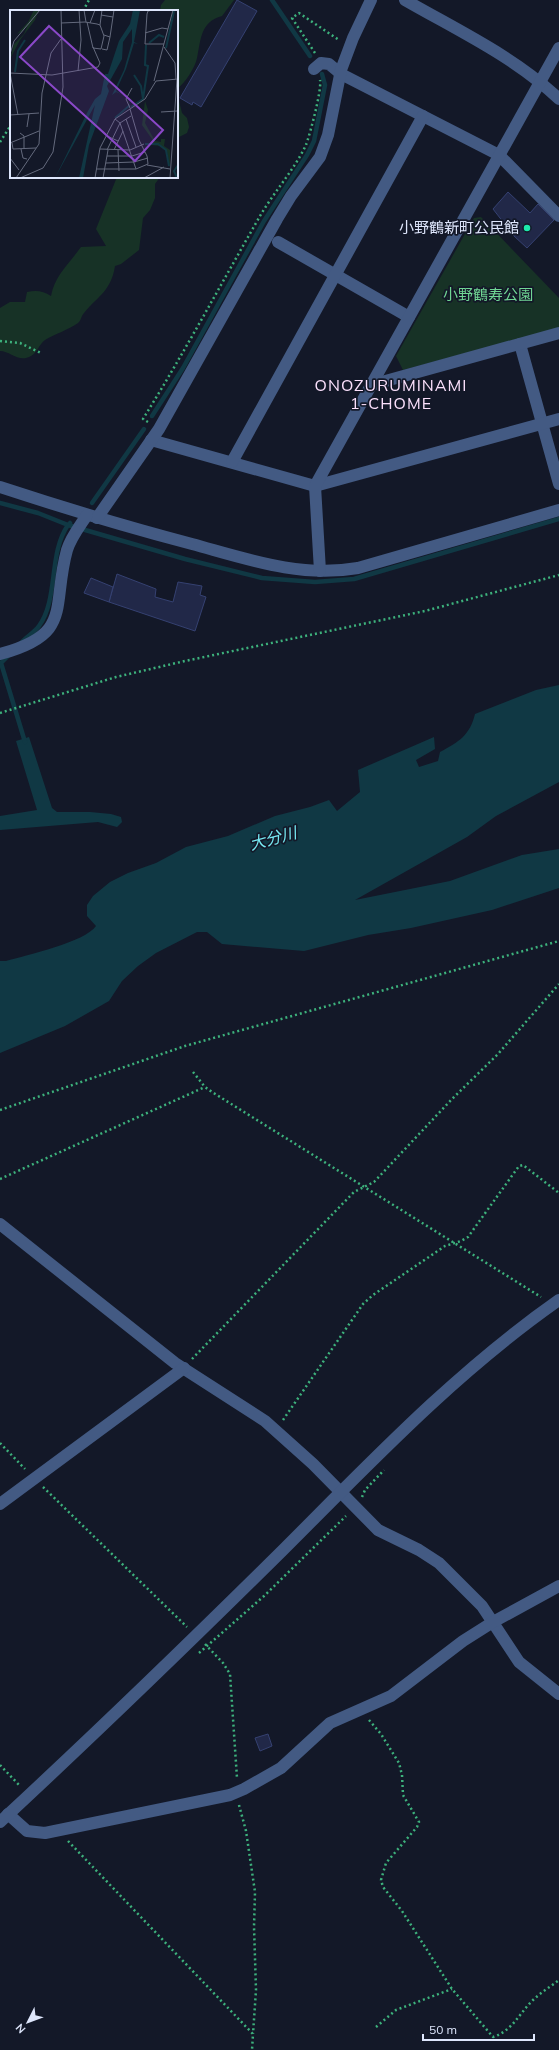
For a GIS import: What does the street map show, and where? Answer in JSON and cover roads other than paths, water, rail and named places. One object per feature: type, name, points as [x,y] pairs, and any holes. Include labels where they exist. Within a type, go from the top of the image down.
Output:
[{"type":"street","points":[[0,654],[38,640],[51,626],[59,605],[67,549],[76,532],[92,517],[151,440],[180,393],[287,202],[320,157],[328,135],[340,74],[349,47],[371,0]]},
{"type":"street","points":[[405,0],[516,64],[541,82],[559,99]]},
{"type":"street","points":[[320,571],[315,486],[559,48]]},
{"type":"street","points":[[317,66],[329,64],[340,74],[499,155],[559,216]]},
{"type":"street","points":[[232,462],[423,116]]},
{"type":"street","points":[[278,242],[409,317]]},
{"type":"street","points":[[371,385],[559,333]]},
{"type":"street","points":[[520,344],[559,484]]},
{"type":"street","points":[[151,440],[315,486],[559,419]]},
{"type":"street","points":[[0,487],[92,517],[281,568],[320,571],[358,568],[559,510]]},
{"type":"street","points":[[0,1224],[184,1368],[265,1421],[341,1492],[378,1530],[419,1550],[439,1563],[474,1597],[520,1662],[559,1694]]},
{"type":"street","points":[[556,1302],[518,1330],[447,1388],[197,1636],[4,1818],[33,1833],[58,1831],[238,1792],[281,1768],[330,1722],[397,1692],[449,1650],[493,1622],[559,1586]]},
{"type":"street","points":[[0,1504],[184,1368]]},
{"type":"water","name":"大分川","points":[[559,685],[559,782],[496,816],[467,837],[355,900],[450,881],[522,855],[559,849],[559,888],[492,910],[411,928],[368,935],[304,951],[222,944],[207,932],[197,932],[156,953],[138,966],[122,981],[109,1001],[65,1026],[0,1053],[0,961],[6,961],[41,952],[68,943],[90,932],[96,926],[87,916],[87,905],[93,896],[110,882],[128,873],[156,863],[186,847],[228,836],[275,816],[310,807],[329,800],[337,811],[360,792],[358,770],[434,737],[435,749],[416,760],[419,767],[438,761],[440,752],[453,745],[467,733],[475,714],[536,690]]},
{"type":"water","points":[[29,737],[52,808],[57,812],[90,812],[111,814],[121,817],[122,822],[117,827],[98,822],[0,830],[0,816],[37,810],[16,741]]},
{"type":"waterway","points":[[272,0],[310,56]]},
{"type":"waterway","points":[[152,416],[183,368],[264,221],[307,155],[314,141],[325,85],[322,74]]},
{"type":"waterway","points":[[92,503],[144,429]]},
{"type":"waterway","points":[[0,503],[38,513],[68,525],[70,523]]},
{"type":"waterway","points":[[21,643],[39,626],[45,615],[52,589],[58,549],[68,525],[185,559],[262,578],[315,582],[354,579],[559,519]]},
{"type":"waterway","points":[[9,655],[1,663],[25,742]]},
{"type":"place","name":"小野鶴新町公民館","points":[[527,228]]},
{"type":"district","name":"ONOZURUMINAMI 1-CHOME","points":[[391,394]]},
{"type":"park label","name":"小野鶴寿公園","points":[[488,295]]}]
